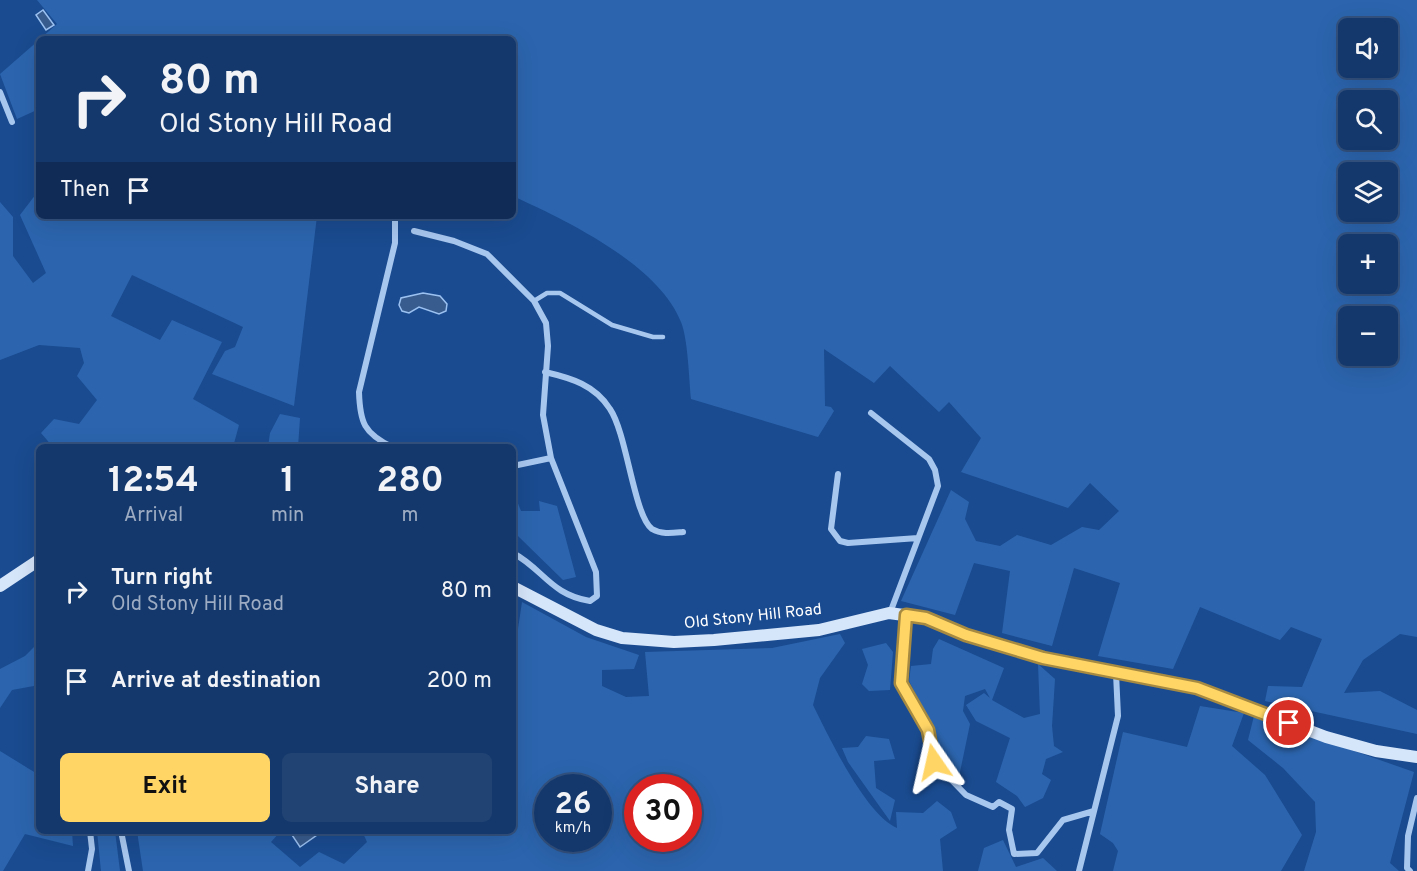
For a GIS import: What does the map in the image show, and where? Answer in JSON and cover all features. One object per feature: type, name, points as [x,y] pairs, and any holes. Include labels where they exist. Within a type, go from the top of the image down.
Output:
[{"type":"street","points":[[0,92],[12,122]]},
{"type":"street","points":[[386,444],[372,437],[360,417],[359,393],[395,243],[395,219]]},
{"type":"street","points":[[414,231],[454,241],[486,254],[534,301],[546,323],[548,346],[543,415],[551,458],[596,572],[597,596],[590,601],[567,594],[547,583],[516,556]]},
{"type":"street","points":[[545,372],[574,378],[593,390],[610,408],[620,429],[643,516],[652,529],[668,534],[683,532]]},
{"type":"street","points":[[871,413],[929,459],[935,470],[938,486],[890,613]]},
{"type":"street","points":[[516,465],[551,458]]},
{"type":"street","points":[[838,474],[831,529],[840,541],[848,543],[918,538]]},
{"type":"street","points":[[0,586],[36,562]]},
{"type":"street","name":"Old Stony Hill Road","points":[[516,588],[596,630],[622,638],[674,642],[819,630],[890,613],[926,618],[966,635],[1043,658],[1197,688],[1326,736],[1376,751],[1417,756]]},
{"type":"street","points":[[906,615],[901,683],[928,730],[934,762],[966,795],[993,807],[999,802],[1012,809],[1009,830],[1014,854],[1037,853],[1063,820],[1094,811]]},
{"type":"street","points":[[1080,871],[1118,716],[1116,672]]},
{"type":"street","points":[[1410,871],[1407,868],[1406,856],[1417,798]]},
{"type":"street","points":[[88,871],[92,849],[90,834]]},
{"type":"street","points":[[122,834],[129,871]]},
{"type":"lane","points":[[534,301],[547,293],[560,293],[612,325],[653,337],[663,337]]},
{"type":"shaded area","points":[[37,0],[1417,0],[1417,637],[1400,634],[1363,660],[1344,693],[1380,691],[1417,710],[1417,734],[1265,701],[1268,686],[1302,687],[1322,639],[1291,627],[1280,640],[1200,607],[1173,669],[1098,656],[1120,583],[1074,568],[1052,646],[1002,633],[1010,571],[974,563],[955,615],[901,601],[951,490],[969,502],[965,519],[976,541],[1000,546],[1017,535],[1051,545],[1082,527],[1099,530],[1119,511],[1090,483],[1068,508],[961,472],[981,438],[949,402],[939,412],[890,366],[874,383],[824,349],[825,406],[831,407],[834,411],[818,437],[691,399],[687,349],[681,322],[669,301],[653,281],[609,247],[559,218],[516,197],[516,36],[43,36],[57,24]]},
{"type":"shaded area","points":[[43,10],[54,25],[46,30],[36,15]]},
{"type":"shaded area","points":[[36,43],[36,110],[17,119],[0,74]]},
{"type":"shaded area","points":[[36,194],[36,219],[317,219],[294,406],[212,374],[225,351],[235,347],[243,327],[132,275],[111,316],[160,340],[172,320],[222,342],[193,399],[239,425],[234,444],[50,444],[41,433],[54,419],[79,424],[97,400],[77,376],[84,363],[80,348],[39,345],[0,360],[0,202],[13,217],[13,256],[33,283],[46,273],[20,215]]},
{"type":"shaded area","points":[[423,293],[440,296],[447,304],[446,311],[439,314],[419,307],[409,313],[402,311],[399,305],[401,298]]},
{"type":"shaded area","points":[[280,414],[300,418],[298,444],[268,444],[270,433]]},
{"type":"shaded area","points":[[516,501],[521,511],[540,511],[539,501],[557,506],[576,577],[563,580],[516,536]]},
{"type":"shaded area","points":[[522,602],[586,637],[639,655],[634,669],[602,670],[602,686],[626,697],[649,696],[645,652],[772,648],[840,634],[845,643],[820,678],[813,705],[849,773],[873,807],[885,820],[897,828],[896,812],[923,813],[937,801],[951,812],[957,828],[940,839],[943,871],[143,871],[137,834],[278,834],[271,842],[300,867],[319,852],[344,864],[367,842],[363,834],[516,834],[516,642]]},
{"type":"shaded area","points":[[939,639],[1004,668],[992,700],[1024,718],[1040,714],[1038,664],[1055,679],[1052,726],[1054,746],[1063,752],[1046,759],[1042,774],[1051,780],[1043,798],[1025,807],[1017,796],[996,782],[1010,738],[976,721],[966,705],[984,693],[990,698],[985,689],[965,696],[963,711],[970,724],[960,772],[947,765],[937,752],[934,729],[909,681],[911,666],[931,664],[933,649]]},
{"type":"shaded area","points":[[886,643],[893,652],[890,690],[869,691],[862,684],[868,665],[862,649]]},
{"type":"shaded area","points":[[36,645],[36,686],[12,690],[0,708],[0,669],[25,656]]},
{"type":"shaded area","points":[[1200,706],[1244,713],[1232,746],[1265,775],[1302,835],[1281,871],[1113,871],[1118,851],[1113,843],[1100,834],[1123,732],[1187,747]]},
{"type":"shaded area","points":[[1254,716],[1414,772],[1390,863],[1399,871],[1304,871],[1316,832],[1315,802],[1283,768],[1248,740]]},
{"type":"shaded area","points":[[866,736],[889,739],[895,759],[874,761],[876,788],[895,800],[890,821],[848,762],[842,748],[858,747]]},
{"type":"shaded area","points":[[0,751],[36,773],[36,834],[72,834],[73,846],[25,834],[3,871],[0,871]]},
{"type":"shaded area","points":[[97,834],[115,834],[120,871],[101,871]]},
{"type":"shaded area","points":[[316,834],[317,835],[300,847],[292,835]]},
{"type":"shaded area","points":[[1003,840],[1016,867],[1043,858],[1057,871],[978,871],[984,848]]},
{"type":"route","points":[[934,762],[928,730],[901,683],[906,615],[926,618],[966,635],[1043,658],[1197,688],[1289,723]]}]
